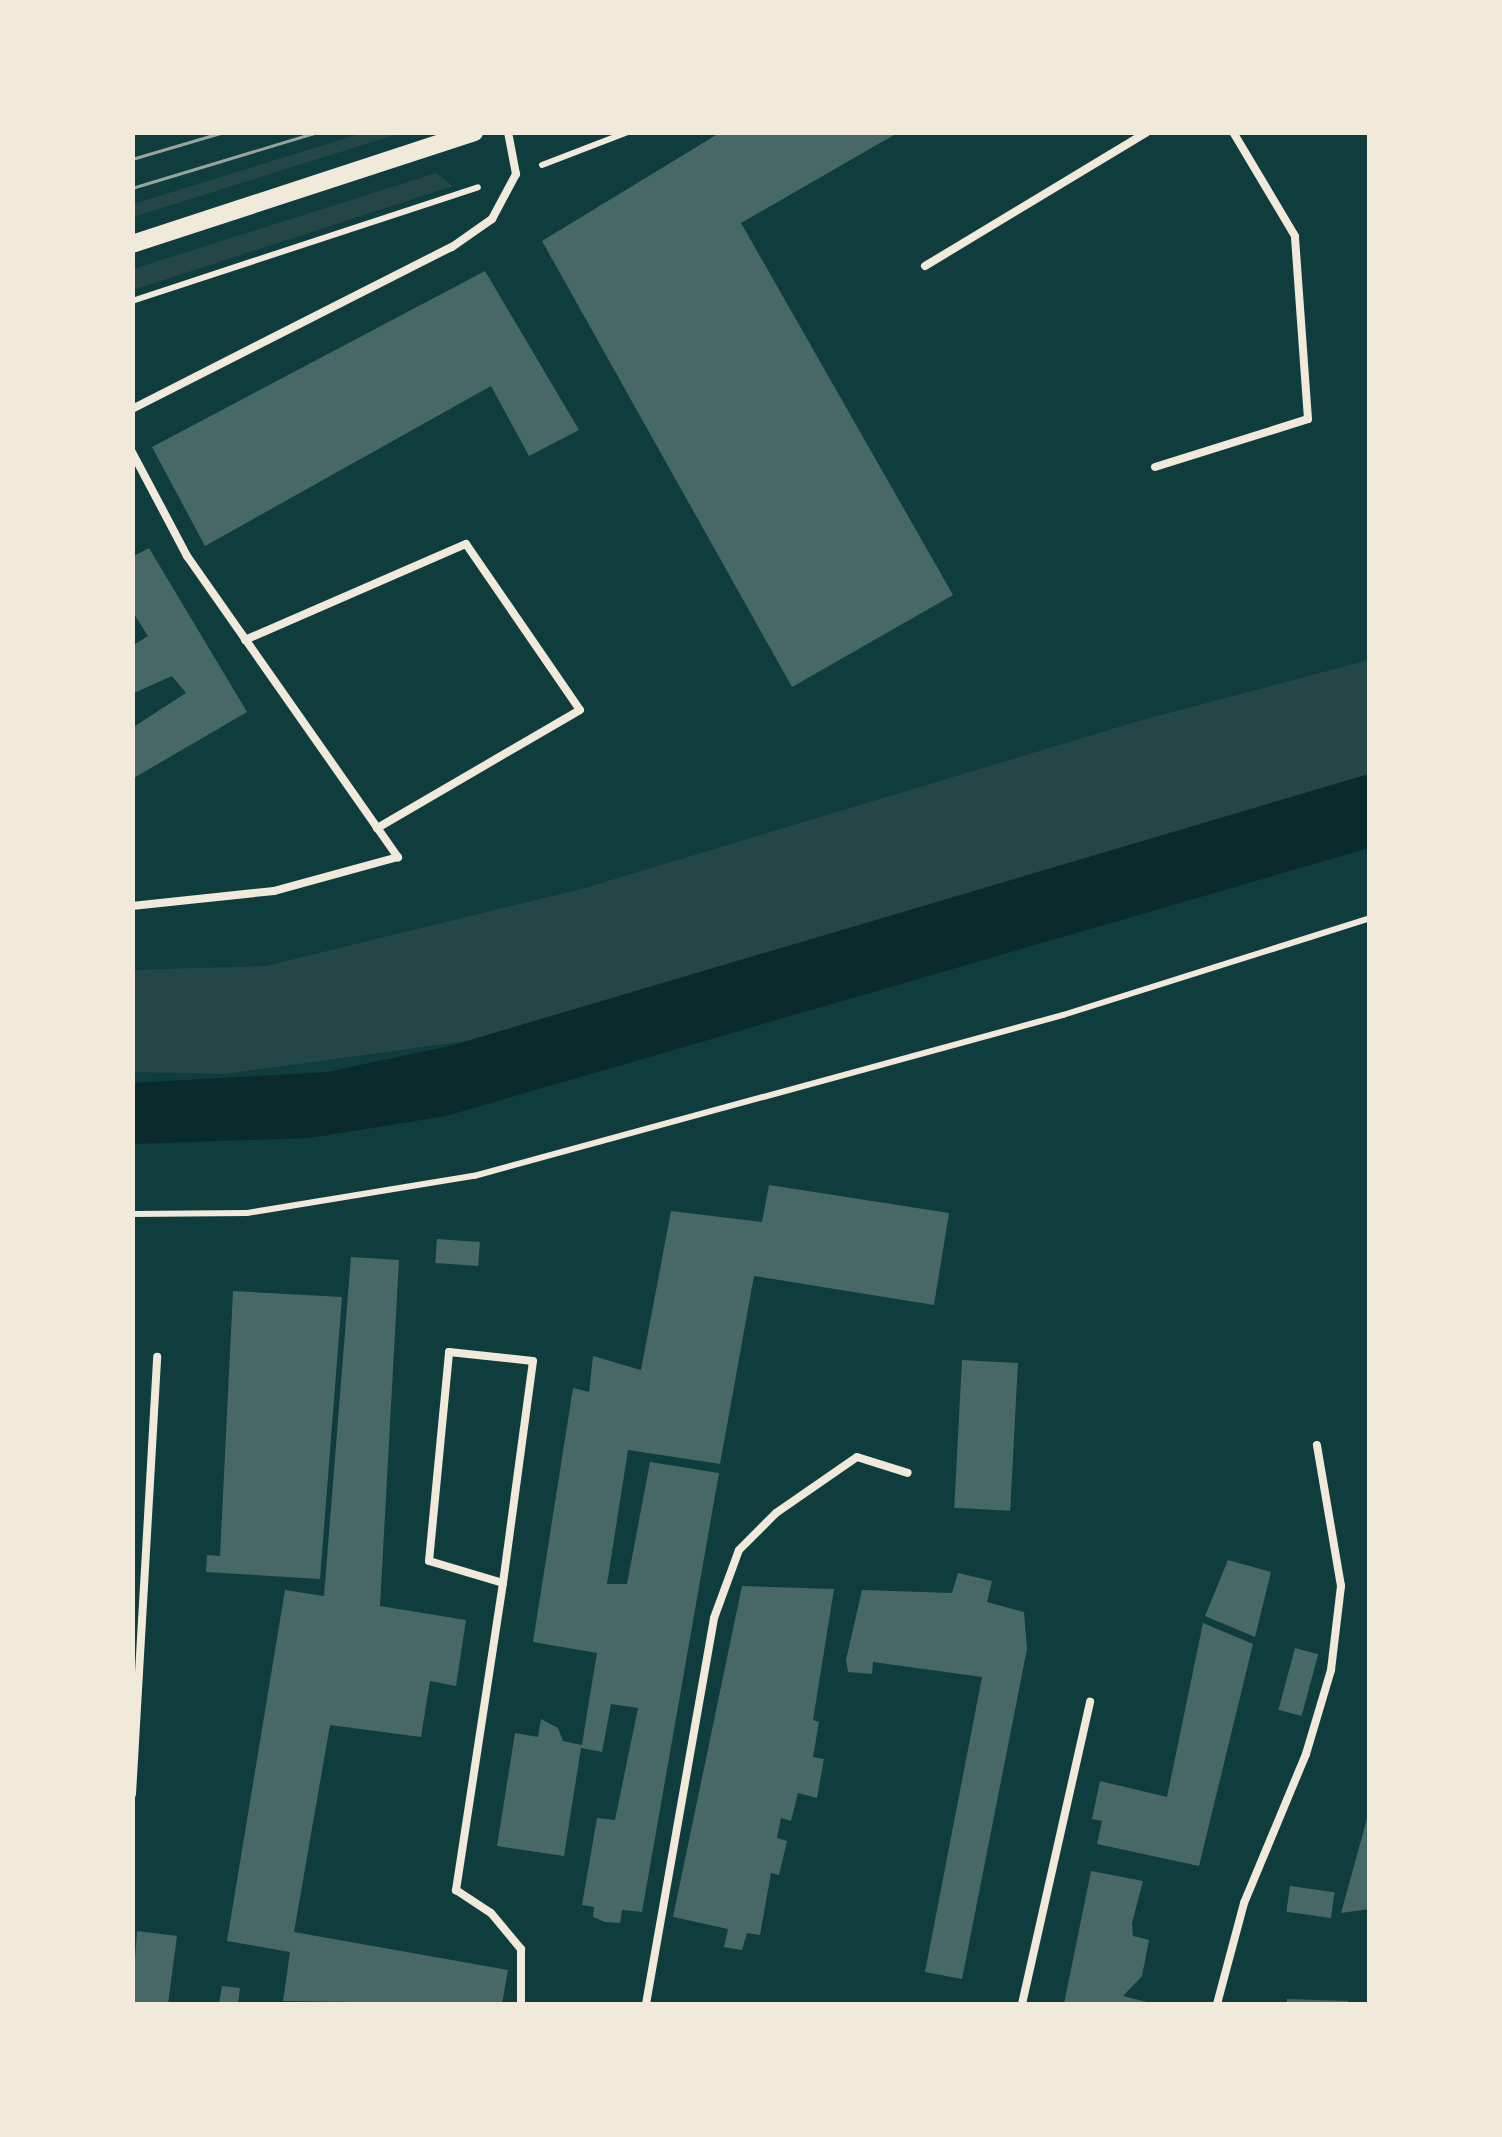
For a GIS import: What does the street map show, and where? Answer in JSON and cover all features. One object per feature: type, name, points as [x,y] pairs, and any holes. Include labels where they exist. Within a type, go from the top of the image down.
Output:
[{"type":"street","points":[[132,244],[474,132]]},
{"type":"lane","points":[[132,409],[452,247],[492,218],[516,174],[508,132]]},
{"type":"lane","points":[[925,266],[1147,132]]},
{"type":"lane","points":[[1155,467],[1308,418],[1295,236],[1233,132]]},
{"type":"lane","points":[[132,452],[187,556],[398,857],[274,891],[132,906]]},
{"type":"lane","points":[[245,640],[466,544],[580,710],[377,828]]},
{"type":"lane","points":[[504,1583],[430,1561],[449,1352],[533,1361],[504,1583],[456,1890],[490,1912],[521,1949],[522,2004]]},
{"type":"lane","points":[[132,1794],[157,1357]]},
{"type":"lane","points":[[1216,2004],[1244,1903],[1306,1754],[1331,1670],[1341,1586],[1317,1445]]},
{"type":"lane","points":[[646,2004],[714,1618],[739,1550],[776,1513],[858,1457],[908,1472]]},
{"type":"lane","points":[[1022,2004],[1090,1702]]},
{"type":"path","points":[[581,153],[628,132]]},
{"type":"path","points":[[132,301],[455,195]]},
{"type":"path","points":[[132,1214],[247,1213],[474,1176],[1063,1015],[1370,918]]},
{"type":"shaded area","points":[[366,132],[401,133],[133,217],[133,204]]},
{"type":"shaded area","points":[[436,173],[453,186],[133,290],[133,269]]},
{"type":"shaded area","points":[[1369,660],[1369,774],[467,1041],[225,1074],[133,1072],[132,970],[266,966],[585,888],[1142,720]]},
{"type":"shaded area","points":[[1369,774],[1369,848],[446,1116],[310,1138],[133,1144],[133,1083],[327,1072],[450,1046]]},
{"type":"building","points":[[721,132],[899,132],[741,223],[953,595],[792,687],[542,241]]},
{"type":"building","points":[[485,271],[579,430],[529,456],[491,386],[205,546],[152,447]]},
{"type":"building","points":[[149,548],[247,712],[132,779],[132,728],[186,693],[172,676],[132,694],[132,646],[148,636],[132,611],[132,557]]},
{"type":"building","points":[[769,1185],[949,1213],[934,1305],[754,1276],[720,1464],[628,1450],[607,1584],[627,1584],[650,1462],[719,1473],[642,1912],[622,1910],[620,1923],[605,1922],[593,1917],[594,1907],[582,1905],[597,1818],[615,1820],[638,1708],[611,1704],[602,1752],[581,1748],[564,1856],[497,1846],[515,1733],[538,1737],[541,1719],[558,1728],[563,1741],[582,1745],[597,1653],[533,1642],[573,1388],[589,1392],[593,1356],[641,1370],[671,1211],[762,1222]]},
{"type":"building","points":[[437,1239],[480,1242],[478,1266],[435,1263]]},
{"type":"building","points":[[351,1257],[399,1260],[380,1606],[466,1620],[456,1686],[430,1681],[421,1737],[330,1725],[294,1932],[508,1970],[502,2004],[283,2001],[290,1952],[227,1941],[285,1590],[324,1596]]},
{"type":"building","points":[[233,1291],[342,1297],[320,1579],[206,1572],[207,1555],[220,1556]]},
{"type":"building","points":[[962,1360],[1018,1363],[1010,1511],[954,1508]]},
{"type":"building","points":[[1228,1560],[1271,1572],[1255,1637],[1205,1616]]},
{"type":"building","points":[[958,1573],[992,1581],[987,1602],[1024,1612],[1027,1649],[962,1979],[925,1972],[982,1677],[873,1662],[872,1674],[848,1672],[846,1660],[862,1590],[952,1593]]},
{"type":"building","points":[[742,1586],[834,1589],[813,1720],[819,1722],[813,1757],[824,1759],[817,1798],[798,1793],[791,1821],[781,1818],[777,1838],[787,1841],[779,1875],[771,1873],[760,1935],[747,1933],[742,1950],[724,1947],[728,1929],[673,1917]]},
{"type":"building","points":[[1203,1623],[1253,1644],[1199,1866],[1097,1844],[1102,1821],[1092,1819],[1100,1781],[1167,1797]]},
{"type":"building","points":[[1295,1648],[1318,1654],[1302,1716],[1278,1710]]},
{"type":"building","points":[[1368,1815],[1370,1909],[1341,1913]]},
{"type":"building","points":[[1091,1871],[1143,1881],[1132,1923],[1133,1936],[1149,1940],[1142,1976],[1123,1996],[1155,2004],[1064,2004]]},
{"type":"building","points":[[1290,1886],[1335,1892],[1331,1918],[1286,1912]]},
{"type":"building","points":[[137,1931],[177,1936],[168,2004],[132,2004]]},
{"type":"building","points":[[222,1986],[240,1988],[238,2004],[219,2004]]},
{"type":"building","points":[[1287,1999],[1348,2001],[1348,2004],[1287,2004]]},
{"type":"tram line","points":[[132,159],[224,132]]},
{"type":"tram line","points":[[132,188],[318,132]]}]
